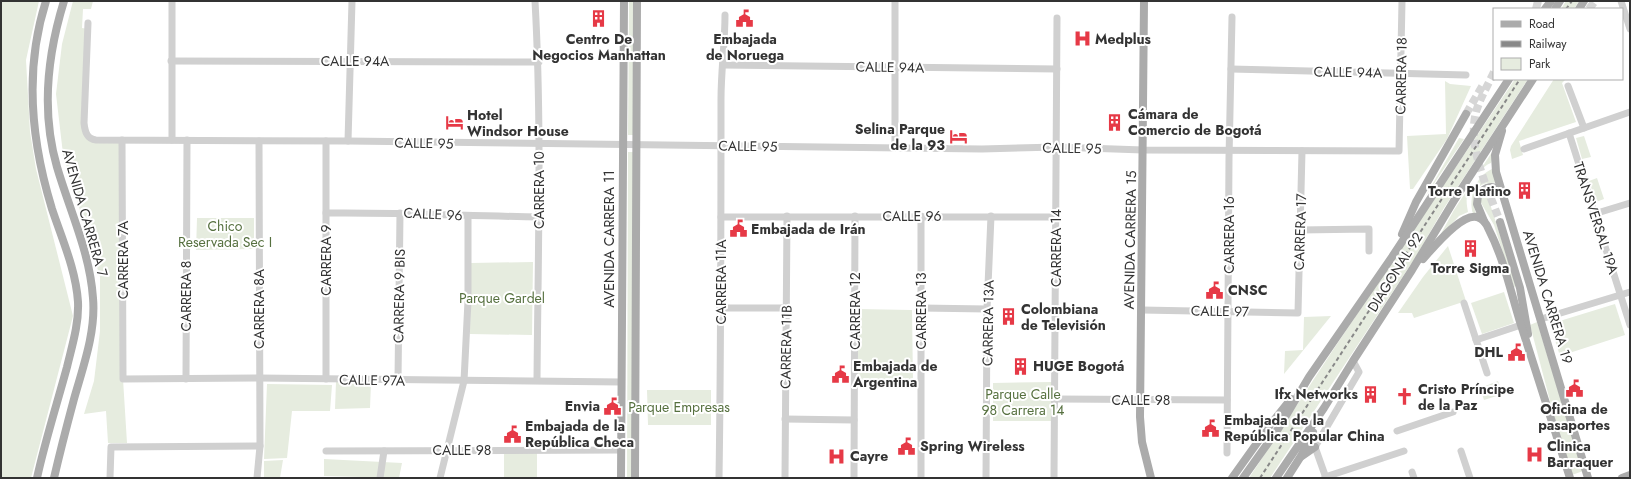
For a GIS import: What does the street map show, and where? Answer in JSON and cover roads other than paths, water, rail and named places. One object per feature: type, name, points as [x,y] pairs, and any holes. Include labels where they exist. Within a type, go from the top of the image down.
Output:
[{"type":"main road","name":"AVENIDA CARRERA 7","points":[[36,478],[70,354],[78,311],[78,294],[73,271],[47,192],[38,156],[35,132],[32,81],[33,60],[38,30],[46,1]]},
{"type":"main road","name":"AVENIDA CARRERA 7","points":[[54,478],[86,354],[94,311],[88,264],[57,168],[48,126],[48,77],[56,33],[64,1]]},
{"type":"main road","name":"AVENIDA CARRERA 11","points":[[621,478],[624,1]]},
{"type":"main road","name":"AVENIDA CARRERA 11","points":[[635,478],[637,1]]},
{"type":"main road","name":"AVENIDA CARRERA 15","points":[[1144,1],[1140,400],[1142,442],[1152,478]]},
{"type":"main road","name":"DIAGONAL 92","points":[[1245,475],[1278,428],[1309,377],[1392,257],[1508,80]]},
{"type":"main road","name":"DIAGONAL 92","points":[[1276,478],[1324,408],[1412,270],[1455,199],[1532,80]]},
{"type":"main road","points":[[1516,104],[1537,80]]},
{"type":"main road","points":[[1392,257],[1416,202],[1466,114]]},
{"type":"main road","name":"AVENIDA CARRERA 19","points":[[1504,123],[1495,160],[1496,172],[1588,478]]},
{"type":"main road","points":[[1503,195],[1498,188],[1491,186],[1485,188],[1478,195],[1478,210],[1493,237],[1570,478]]},
{"type":"main road","points":[[1412,270],[1452,228],[1462,221],[1474,217],[1484,222]]},
{"type":"main road","points":[[1500,222],[1522,297],[1531,354]]},
{"type":"main road","points":[[1232,478],[1267,429],[1309,377]]},
{"type":"main road","points":[[1287,478],[1301,456],[1324,408]]},
{"type":"main road","points":[[1301,456],[1315,447]]},
{"type":"main road","points":[[1622,478],[1630,476]]},
{"type":"street","points":[[172,1],[172,140]]},
{"type":"street","points":[[348,141],[352,1]]},
{"type":"street","name":"CARRERA 10","points":[[535,1],[539,62],[540,216],[537,380]]},
{"type":"street","points":[[895,1],[895,148]]},
{"type":"street","name":"CARRERA 18","points":[[1399,152],[1402,1]]},
{"type":"street","points":[[1621,1],[1630,29]]},
{"type":"street","name":"CARRERA 11A","points":[[719,478],[721,392],[721,217],[725,15]]},
{"type":"street","name":"CARRERA 16","points":[[1227,453],[1229,150],[1232,17]]},
{"type":"street","name":"CARRERA 14","points":[[1054,478],[1056,399],[1057,18]]},
{"type":"street","name":"CALLE 95","points":[[88,23],[84,123],[86,134],[89,138],[96,140],[348,141],[982,149],[1057,147],[1143,150],[1399,152]]},
{"type":"street","name":"CALLE 94A","points":[[171,60],[539,62]]},
{"type":"street","name":"CALLE 94A","points":[[723,65],[1057,69]]},
{"type":"street","name":"CALLE 94A","points":[[1231,69],[1466,75]]},
{"type":"street","points":[[1568,86],[1584,128]]},
{"type":"street","points":[[1524,149],[1630,112]]},
{"type":"street","name":"TRANSVERSAL 19A","points":[[1569,133],[1630,325]]},
{"type":"street","name":"CARRERA 7A","points":[[122,140],[123,379]]},
{"type":"street","name":"CARRERA 8","points":[[186,379],[187,140]]},
{"type":"street","name":"CARRERA 8A","points":[[258,478],[260,446],[259,141]]},
{"type":"street","name":"CARRERA 9","points":[[326,141],[326,379]]},
{"type":"street","name":"CARRERA 17","points":[[1298,313],[1302,151]]},
{"type":"street","points":[[1594,214],[1630,202]]},
{"type":"street","name":"CALLE 96","points":[[326,213],[400,212],[468,216],[540,216]]},
{"type":"street","name":"CARRERA 9 BIS","points":[[398,380],[400,212]]},
{"type":"street","points":[[440,478],[464,381],[468,301],[468,216]]},
{"type":"street","name":"CARRERA 11B","points":[[785,478],[787,216]]},
{"type":"street","name":"CARRERA 12","points":[[854,478],[855,216]]},
{"type":"street","name":"CARRERA 13","points":[[921,216],[921,478]]},
{"type":"street","name":"CARRERA 13A","points":[[986,478],[987,309],[991,216]]},
{"type":"street","name":"CALLE 96","points":[[721,217],[1056,217]]},
{"type":"street","points":[[1300,230],[1369,229],[1369,251]]},
{"type":"street","points":[[1541,319],[1630,292]]},
{"type":"street","points":[[1464,303],[1487,373]]},
{"type":"street","points":[[720,308],[787,308]]},
{"type":"street","points":[[921,308],[987,309]]},
{"type":"street","name":"CALLE 97","points":[[1142,310],[1298,313]]},
{"type":"street","points":[[1476,340],[1521,325]]},
{"type":"street","points":[[1353,361],[1359,372],[1315,447],[1325,478],[1404,451]]},
{"type":"street","name":"CALLE 97A","points":[[123,379],[259,378],[621,382]]},
{"type":"street","name":"CALLE 98","points":[[1056,399],[1227,400]]},
{"type":"street","points":[[1397,431],[1453,412]]},
{"type":"street","points":[[785,419],[854,420]]},
{"type":"street","points":[[110,478],[111,447],[260,446]]},
{"type":"street","name":"CALLE 98","points":[[326,451],[621,450]]},
{"type":"street","points":[[380,478],[384,451]]},
{"type":"street","points":[[1461,451],[1470,478]]},
{"type":"tunnel","points":[[1536,8],[1538,1]]},
{"type":"tunnel","points":[[1590,8],[1595,1]]},
{"type":"tunnel","points":[[1493,74],[1476,112],[1474,140],[1480,168],[1500,222]]},
{"type":"tunnel","points":[[1466,114],[1483,85]]},
{"type":"railway","points":[[1567,8],[1572,1]]},
{"type":"railway","points":[[1260,478],[1519,80]]},
{"type":"place","name":"Centro De Negocios Manhattan","points":[[599,19]]},
{"type":"place","name":"Embajada de Noruega","points":[[745,19]]},
{"type":"place","name":"Medplus","points":[[1082,39]]},
{"type":"place","name":"Cámara de Comercio de Bogotá","points":[[1115,122]]},
{"type":"place","name":"Hotel Windsor House","points":[[454,123]]},
{"type":"place","name":"Selina Parque de la 93","points":[[958,137]]},
{"type":"place","name":"Torre Platino","points":[[1524,191]]},
{"type":"place","name":"Embajada de Irán","points":[[738,229]]},
{"type":"place","name":"Torre Sigma","points":[[1470,248]]},
{"type":"place","name":"CNSC","points":[[1215,290]]},
{"type":"place","name":"Colombiana de Televisión","points":[[1008,317]]},
{"type":"place","name":"DHL","points":[[1516,352]]},
{"type":"place","name":"HUGE Bogotá","points":[[1020,366]]},
{"type":"place","name":"Embajada de Argentina","points":[[840,374]]},
{"type":"place","name":"Oficina de pasaportes","points":[[1574,389]]},
{"type":"place","name":"Ifx Networks","points":[[1371,394]]},
{"type":"place","name":"Cristo Príncipe de la Paz","points":[[1405,397]]},
{"type":"place","name":"Envia","points":[[613,406]]},
{"type":"place","name":"Embajada de la República Popular China","points":[[1211,428]]},
{"type":"place","name":"Embajada de la República Checa","points":[[512,434]]},
{"type":"place","name":"Spring Wireless","points":[[907,446]]},
{"type":"place","name":"Clinica Barraquer","points":[[1534,454]]},
{"type":"place","name":"Cayre","points":[[837,456]]},
{"type":"park label","name":"Chico Reservada Sec I","points":[[225,234]]},
{"type":"park label","name":"Parque Gardel","points":[[502,298]]},
{"type":"park label","name":"Parque Calle 98 Carrera 14","points":[[1023,402]]},
{"type":"park label","name":"Parque Empresas","points":[[679,407]]}]
